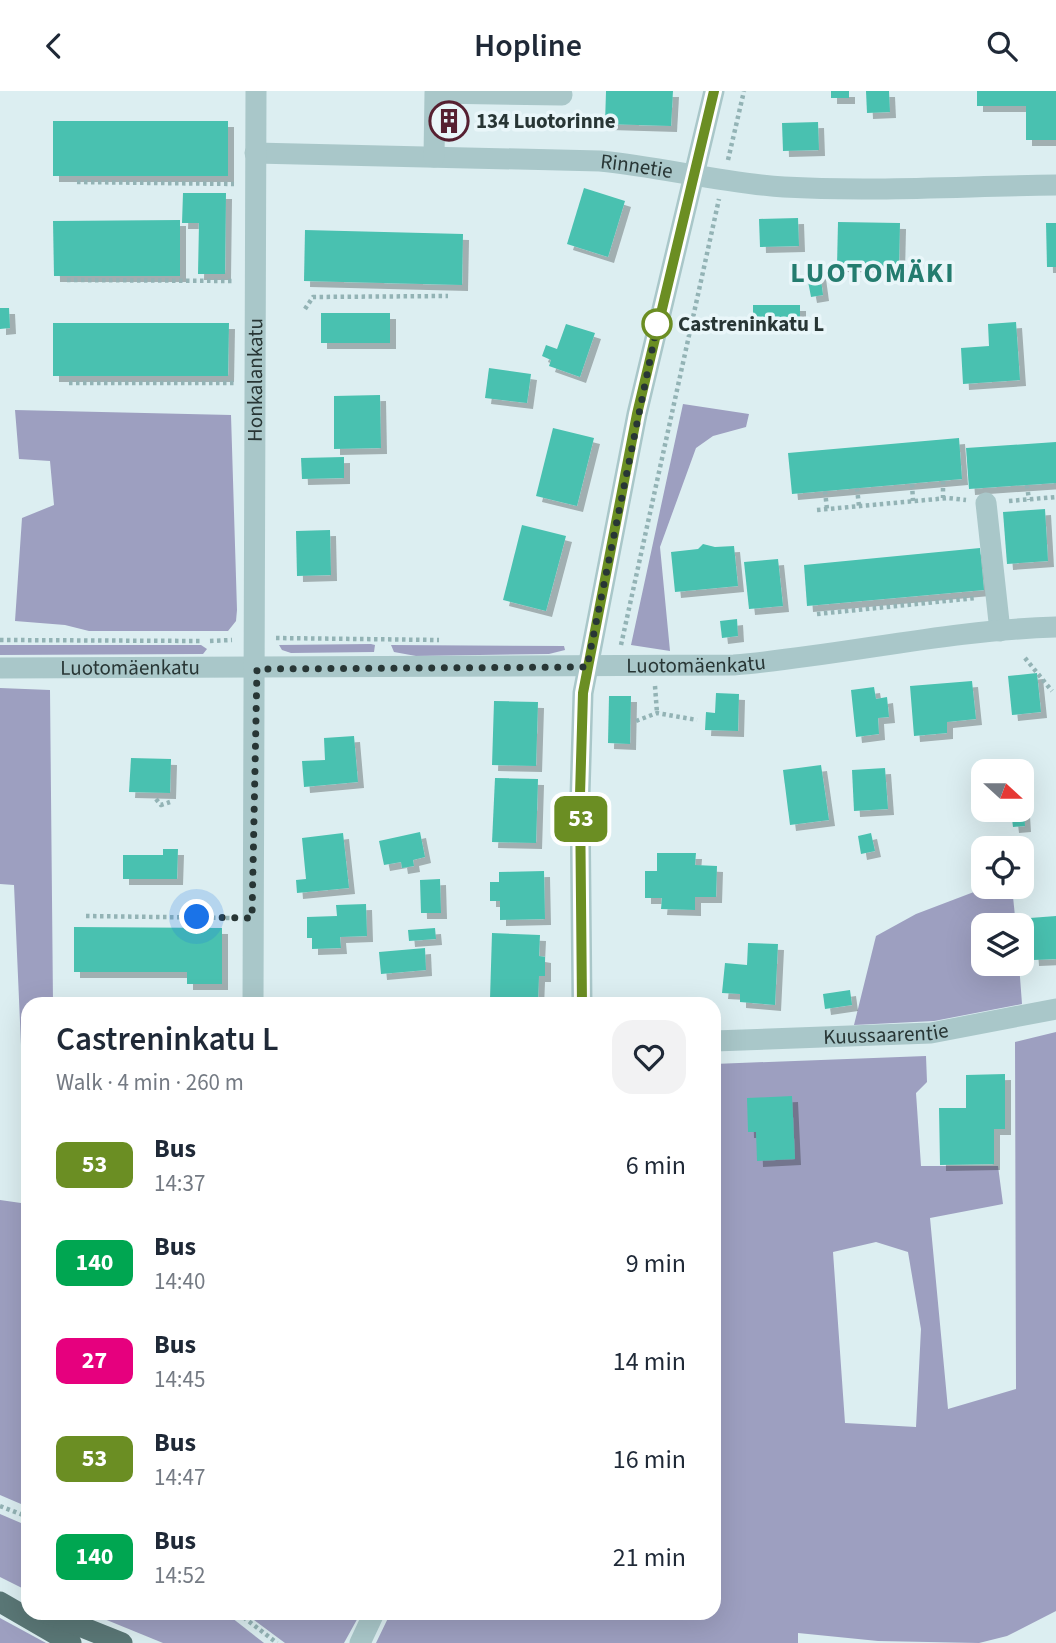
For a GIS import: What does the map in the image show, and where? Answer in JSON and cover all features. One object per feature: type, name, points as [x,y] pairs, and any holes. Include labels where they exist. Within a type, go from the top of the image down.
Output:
[{"type":"main road","points":[[0,1595],[21,1603]]},
{"type":"main road","points":[[0,1602],[21,1614]]},
{"type":"main road","points":[[31,1620],[71,1643]]},
{"type":"main road","points":[[64,1620],[122,1643]]},
{"type":"street","name":"Honkalankatu","points":[[253,997],[257,669],[257,91]]},
{"type":"street","points":[[582,997],[580,795],[583,693],[637,414],[714,91]]},
{"type":"street","points":[[435,157],[435,93],[562,95]]},
{"type":"street","name":"Rinnetie","points":[[255,153],[600,161],[647,166],[692,176],[787,187],[1056,185]]},
{"type":"street","points":[[986,503],[1000,631]]},
{"type":"street","name":"Luotomäenkatu","points":[[0,668],[734,665],[782,661],[1000,631],[1056,627]]},
{"type":"street","name":"Kuussaarentie","points":[[721,1041],[931,1033],[1056,1009]]},
{"type":"street","points":[[360,1643],[371,1620]]},
{"type":"path","points":[[214,176],[214,184]]},
{"type":"path","points":[[77,182],[256,185]]},
{"type":"path","points":[[67,280],[164,278],[256,281]]},
{"type":"path","points":[[305,309],[313,297],[448,296]]},
{"type":"path","points":[[618,667],[692,319]]},
{"type":"path","points":[[74,376],[71,384],[256,382]]},
{"type":"path","points":[[206,384],[207,376]]},
{"type":"path","points":[[943,481],[943,498]]},
{"type":"path","points":[[912,484],[913,501]]},
{"type":"path","points":[[1027,485],[1029,500]]},
{"type":"path","points":[[856,488],[859,506]]},
{"type":"path","points":[[825,491],[827,509]]},
{"type":"path","points":[[817,510],[943,498],[986,503],[1056,498]]},
{"type":"path","points":[[965,591],[966,599]]},
{"type":"path","points":[[939,594],[941,601]]},
{"type":"path","points":[[817,614],[997,596]]},
{"type":"path","points":[[899,598],[900,605]]},
{"type":"path","points":[[867,601],[867,608]]},
{"type":"path","points":[[827,605],[828,613]]},
{"type":"path","points":[[0,641],[214,642],[256,638],[446,641]]},
{"type":"path","points":[[592,643],[622,641]]},
{"type":"path","points":[[1025,658],[1052,691]]},
{"type":"path","points":[[636,721],[657,713],[697,720]]},
{"type":"path","points":[[156,799],[161,805],[170,802]]},
{"type":"path","points":[[86,916],[252,918]]},
{"type":"path","points":[[0,1506],[21,1514]]},
{"type":"path","points":[[247,1620],[276,1643]]},
{"type":"shaded area","points":[[683,404],[749,414],[746,427],[713,436],[696,448],[660,547],[670,651],[631,645]]},
{"type":"shaded area","points":[[15,410],[231,415],[237,610],[236,621],[228,631],[89,631],[65,625],[15,621],[22,518],[54,505],[50,461],[19,459]]},
{"type":"shaded area","points":[[0,645],[201,645],[207,649],[203,654],[0,655]]},
{"type":"shaded area","points":[[279,645],[375,645],[374,652],[291,653],[282,650]]},
{"type":"shaded area","points":[[391,645],[564,646],[565,650],[549,654],[416,656],[394,652]]},
{"type":"shaded area","points":[[0,688],[50,690],[53,997],[21,997],[21,1045],[14,885],[0,884]]},
{"type":"shaded area","points":[[971,893],[971,899],[1013,899],[1015,913],[971,913],[971,976],[1020,976],[1022,1004],[934,1021],[854,1025],[876,936],[916,914]]},
{"type":"shaded area","points":[[1056,1032],[1056,1611],[1007,1636],[979,1643],[878,1641],[798,1633],[798,1643],[376,1643],[387,1620],[721,1620],[721,1064],[926,1056],[927,1082],[916,1093],[921,1166],[998,1166],[1003,1204],[930,1218],[948,1409],[1016,1389],[1015,1042]],"holes":[[[876,1242],[908,1252],[921,1329],[916,1427],[845,1423],[833,1252]]]},
{"type":"shaded area","points":[[0,1200],[21,1203],[21,1504],[0,1495]]},
{"type":"shaded area","points":[[0,1514],[21,1523],[21,1588],[0,1577]]},
{"type":"shaded area","points":[[0,1618],[46,1643],[0,1643]]},
{"type":"shaded area","points":[[107,1620],[235,1620],[264,1643],[163,1643]]},
{"type":"shaded area","points":[[254,1620],[357,1620],[344,1643],[285,1643]]},
{"type":"building","points":[[606,91],[673,91],[671,126],[605,124]]},
{"type":"building","points":[[831,91],[849,91],[849,98],[831,98]]},
{"type":"building","points":[[866,91],[889,91],[890,112],[867,113]]},
{"type":"building","points":[[977,91],[1056,91],[1056,140],[1026,140],[1026,106],[977,106]]},
{"type":"building","points":[[53,121],[228,121],[228,176],[53,176]]},
{"type":"building","points":[[818,122],[819,150],[783,151],[782,123]]},
{"type":"building","points":[[584,188],[625,201],[608,257],[567,244]]},
{"type":"building","points":[[183,193],[226,193],[225,274],[198,274],[199,223],[182,223]]},
{"type":"building","points":[[798,218],[799,246],[760,247],[759,219]]},
{"type":"building","points":[[180,220],[180,276],[54,276],[53,221]]},
{"type":"building","points":[[838,222],[900,223],[899,267],[837,266]]},
{"type":"building","points":[[1046,223],[1056,223],[1056,267],[1047,267]]},
{"type":"building","points":[[305,230],[463,234],[462,285],[304,281]]},
{"type":"building","points":[[820,273],[823,295],[811,297],[807,276]]},
{"type":"building","points":[[753,305],[800,305],[800,328],[753,327]]},
{"type":"building","points":[[0,308],[9,308],[10,328],[0,329]]},
{"type":"building","points":[[321,313],[390,313],[390,343],[321,343]]},
{"type":"building","points":[[1016,322],[1020,380],[963,384],[961,348],[989,346],[988,324]]},
{"type":"building","points":[[53,323],[229,323],[228,376],[53,376]]},
{"type":"building","points":[[566,324],[595,333],[580,377],[549,366],[551,360],[542,356],[546,345],[557,349]]},
{"type":"building","points":[[489,368],[531,374],[527,403],[485,398]]},
{"type":"building","points":[[380,395],[381,448],[334,449],[334,396]]},
{"type":"building","points":[[553,428],[594,438],[577,506],[536,496]]},
{"type":"building","points":[[959,438],[962,479],[792,494],[788,453]]},
{"type":"building","points":[[1056,442],[1056,483],[969,489],[966,448]]},
{"type":"building","points":[[344,457],[344,478],[302,479],[301,458]]},
{"type":"building","points":[[1045,509],[1048,561],[1007,564],[1003,512]]},
{"type":"building","points":[[522,525],[566,536],[546,611],[503,600]]},
{"type":"building","points":[[330,530],[331,575],[297,576],[296,531]]},
{"type":"building","points":[[703,544],[715,547],[734,546],[738,586],[675,592],[671,552],[698,549]]},
{"type":"building","points":[[980,548],[984,590],[807,606],[804,565]]},
{"type":"building","points":[[778,559],[783,606],[749,609],[744,562]]},
{"type":"building","points":[[737,619],[738,636],[722,638],[720,621]]},
{"type":"building","points":[[1037,673],[1041,712],[1012,715],[1008,676]]},
{"type":"building","points":[[972,681],[976,719],[947,722],[947,733],[914,736],[910,686]]},
{"type":"building","points":[[874,687],[876,699],[887,697],[889,717],[878,718],[879,734],[856,737],[851,690]]},
{"type":"building","points":[[716,693],[739,694],[738,731],[705,730],[706,712],[715,713]]},
{"type":"building","points":[[609,696],[631,696],[630,744],[608,743]]},
{"type":"building","points":[[494,701],[538,702],[536,766],[492,765]]},
{"type":"building","points":[[354,736],[358,782],[304,787],[302,761],[325,760],[324,738]]},
{"type":"building","points":[[131,758],[171,759],[170,793],[129,792]]},
{"type":"building","points":[[821,765],[829,820],[790,825],[783,770]]},
{"type":"building","points":[[885,768],[888,809],[854,811],[852,770]]},
{"type":"building","points":[[495,778],[538,779],[536,843],[492,842]]},
{"type":"building","points":[[1013,823],[1025,823],[1025,826],[1013,827]]},
{"type":"building","points":[[420,832],[425,857],[413,860],[414,866],[402,868],[401,862],[384,865],[379,841]]},
{"type":"building","points":[[343,833],[349,888],[297,893],[296,880],[306,879],[302,838]]},
{"type":"building","points":[[871,833],[875,851],[861,854],[858,836]]},
{"type":"building","points":[[163,849],[178,849],[177,879],[123,879],[123,855],[163,855]]},
{"type":"building","points":[[657,853],[696,853],[695,865],[717,866],[716,897],[695,897],[695,910],[661,909],[662,898],[645,898],[645,871],[657,871]]},
{"type":"building","points":[[544,871],[545,919],[500,920],[500,901],[490,901],[490,882],[499,882],[499,872]]},
{"type":"building","points":[[440,879],[441,913],[421,913],[420,880]]},
{"type":"building","points":[[366,904],[367,936],[340,937],[341,948],[312,949],[312,938],[307,938],[307,917],[337,916],[336,905]]},
{"type":"building","points":[[1056,916],[1056,959],[1034,960],[1034,918]]},
{"type":"building","points":[[74,927],[222,928],[222,984],[187,984],[187,972],[74,972]]},
{"type":"building","points":[[435,928],[436,939],[409,941],[408,930]]},
{"type":"building","points":[[492,933],[540,935],[539,956],[545,957],[545,976],[539,976],[538,997],[490,997]]},
{"type":"building","points":[[748,943],[778,944],[775,1005],[740,1002],[740,994],[722,993],[725,963],[747,965]]},
{"type":"building","points":[[425,948],[426,970],[381,974],[379,952]]},
{"type":"building","points":[[850,990],[852,1005],[825,1009],[823,994]]},
{"type":"building","points":[[1005,1074],[1005,1129],[994,1129],[994,1164],[940,1165],[939,1108],[966,1108],[966,1075]]},
{"type":"building","points":[[792,1096],[795,1159],[757,1161],[756,1132],[748,1132],[747,1098]]},
{"type":"bus line","name":"53","points":[[582,997],[580,795],[583,693],[637,414],[714,91]]},
{"type":"place","name":"134 Luotorinne","points":[[449,121]]},
{"type":"place","name":"Castreninkatu L","points":[[657,324]]},
{"type":"district","name":"LUOTOMÄKI","points":[[873,272]]},
{"type":"route","points":[[197,917],[252,918],[257,669],[587,667],[659,316],[657,324]]}]
